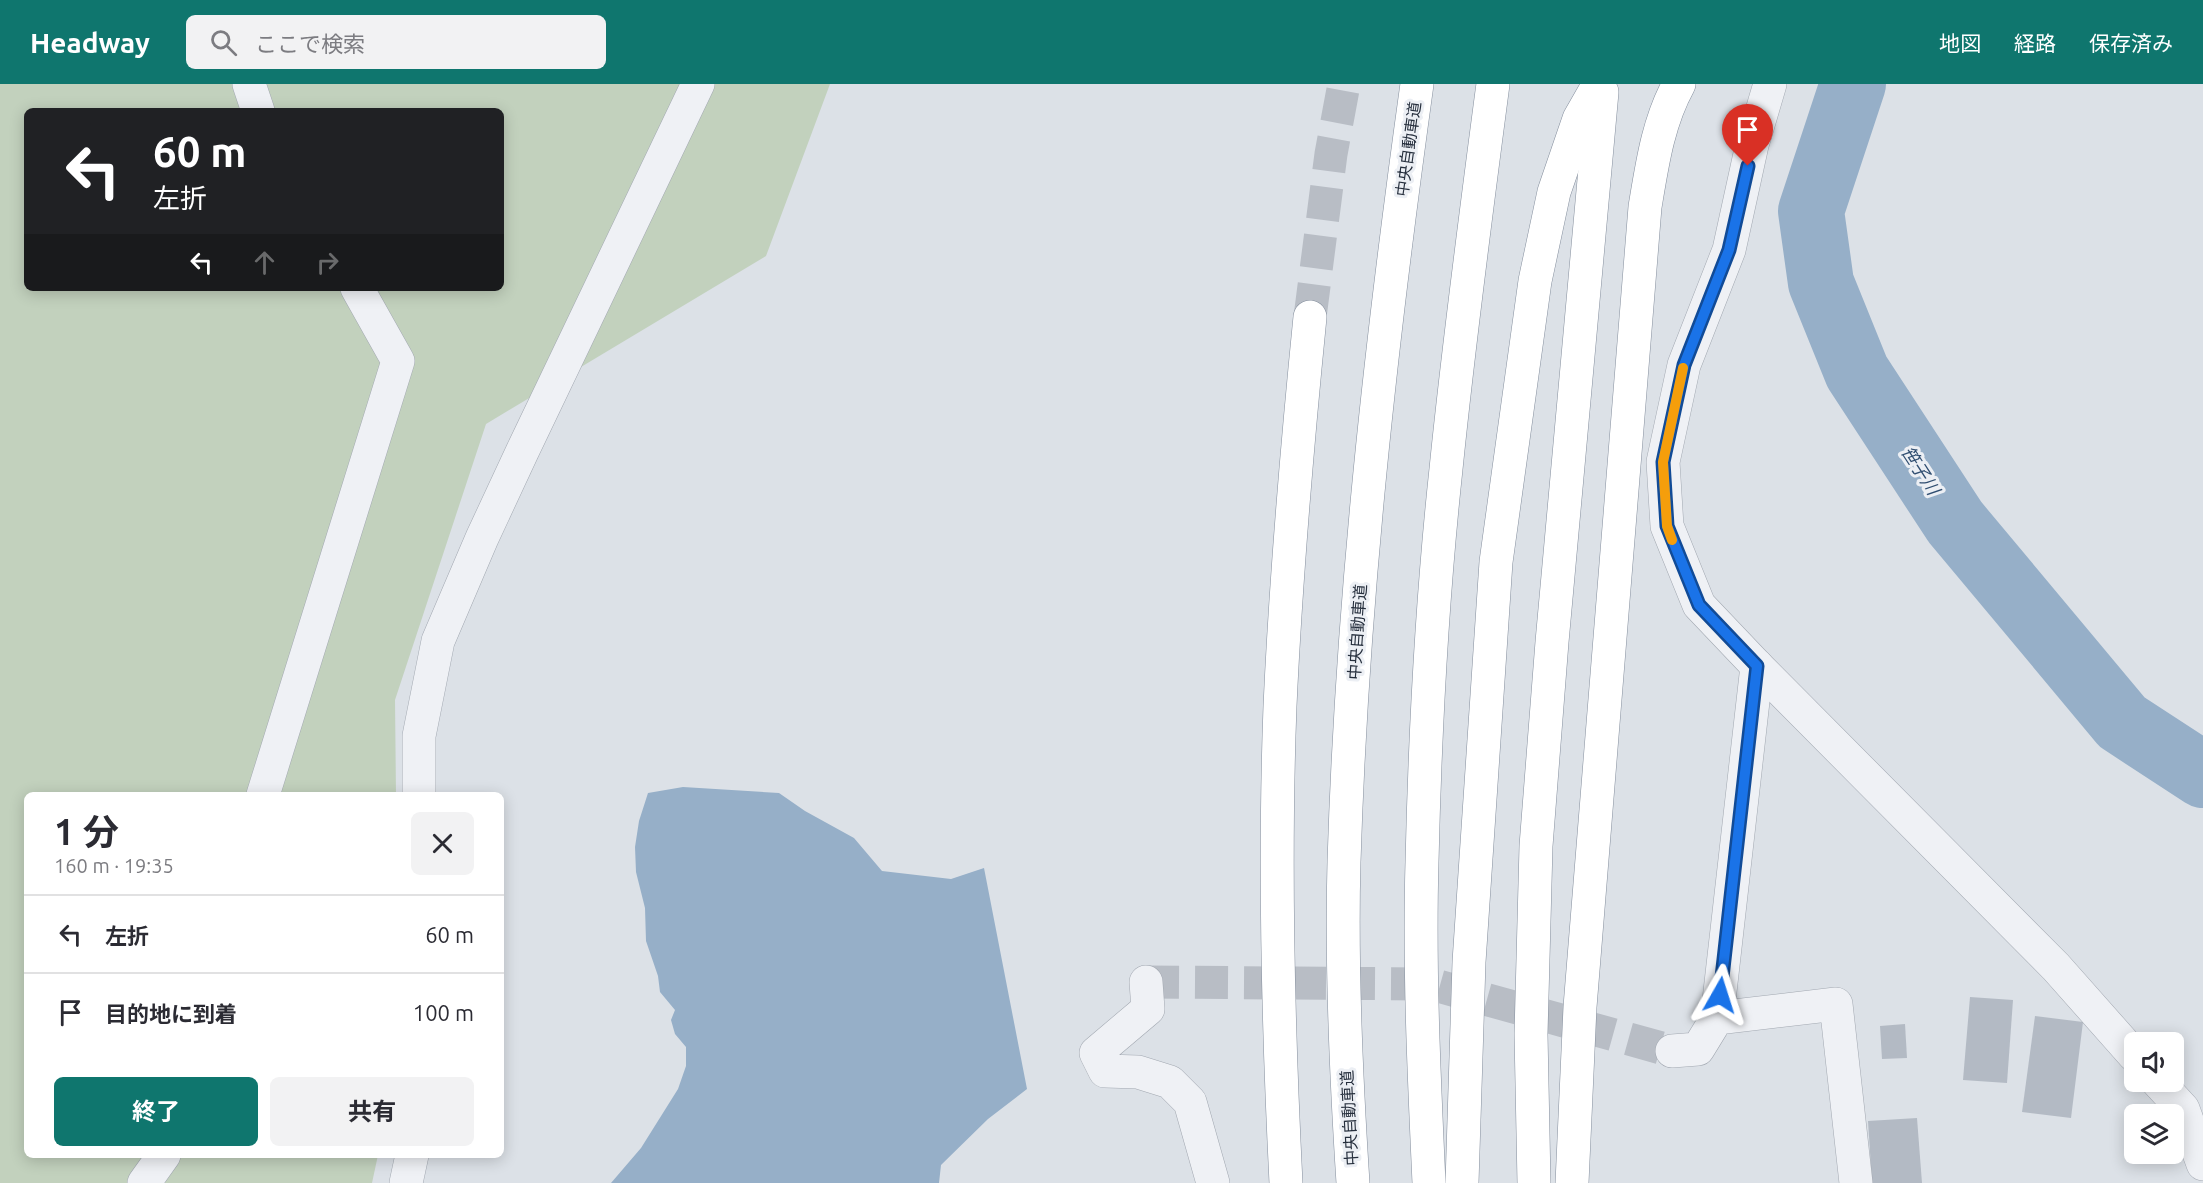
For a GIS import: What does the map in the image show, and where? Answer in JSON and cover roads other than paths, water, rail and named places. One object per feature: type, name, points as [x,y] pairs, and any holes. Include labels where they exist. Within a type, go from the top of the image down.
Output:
[{"type":"highway","name":"中央自動車道","points":[[1353,1183],[1346,1061],[1344,863],[1354,676],[1370,465],[1392,263],[1417,84]]},
{"type":"highway","points":[[1429,1183],[1423,1050],[1422,864],[1430,672],[1445,472],[1493,84]]},
{"type":"highway","points":[[1534,1183],[1531,1034],[1536,846],[1601,84]]},
{"type":"highway","points":[[1462,1183],[1469,962],[1496,562],[1535,281],[1554,192],[1579,119],[1601,84]]},
{"type":"highway","points":[[1572,1183],[1580,1007],[1645,207],[1653,154],[1669,102],[1679,84]]},
{"type":"highway","points":[[1286,1183],[1281,1080],[1277,886],[1280,708],[1291,513],[1310,317]]},
{"type":"street","points":[[249,84],[257,108]]},
{"type":"street","points":[[419,792],[419,736],[438,641],[522,452],[698,84]]},
{"type":"street","points":[[1770,84],[1752,144],[1729,250],[1684,365],[1663,462],[1667,526],[1699,605],[2056,967],[2124,1044]]},
{"type":"street","points":[[264,792],[398,361],[359,291]]},
{"type":"street","points":[[1672,1051],[1698,1049],[1717,1018],[1757,666]]},
{"type":"street","points":[[1146,982],[1148,1009],[1096,1053],[1105,1071],[1138,1072],[1170,1082],[1190,1102],[1213,1183]]},
{"type":"street","points":[[1717,1018],[1836,1004],[1856,1183]]},
{"type":"street","points":[[2167,1092],[2182,1109],[2203,1164]]},
{"type":"street","points":[[144,1183],[162,1158]]},
{"type":"street","points":[[406,1183],[411,1158]]},
{"type":"water","points":[[683,787],[779,793],[805,811],[854,838],[882,871],[951,879],[984,868],[1027,1089],[988,1119],[941,1165],[939,1183],[611,1183],[641,1148],[678,1089],[686,1066],[686,1047],[675,1034],[671,1020],[675,1010],[660,992],[658,976],[646,941],[645,908],[636,872],[635,847],[639,821],[648,793]]},
{"type":"waterway","name":"笹子川","points":[[1853,84],[1811,211],[1821,283],[1857,372],[1955,522],[2122,722],[2203,775]]},
{"type":"tunnel","points":[[1310,317],[1331,154],[1344,84]]},
{"type":"tunnel","points":[[1146,982],[1431,984],[1672,1051]]}]
